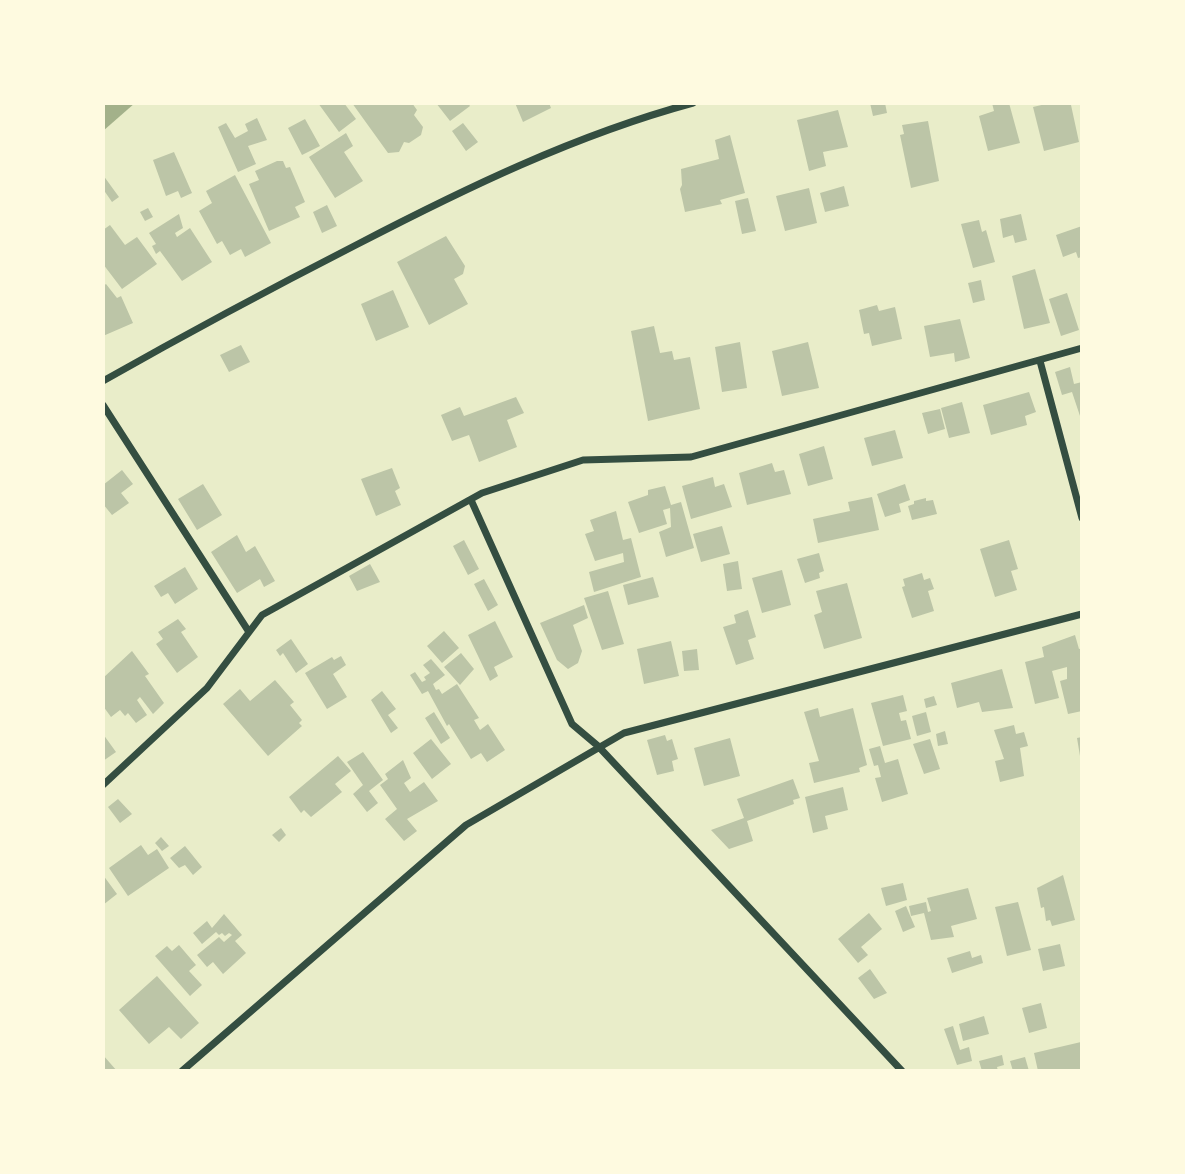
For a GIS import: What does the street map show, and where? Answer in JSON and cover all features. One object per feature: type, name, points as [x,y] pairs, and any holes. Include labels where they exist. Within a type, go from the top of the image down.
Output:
[{"type":"street","points":[[103,381],[222,314],[454,194],[638,118],[693,103]]},
{"type":"street","points":[[103,785],[207,688],[262,614],[482,492],[583,460],[691,457],[1082,348]]},
{"type":"street","points":[[1040,361],[1082,518]]},
{"type":"street","points":[[103,405],[248,632]]},
{"type":"street","points":[[471,499],[572,724],[598,746],[902,1071]]},
{"type":"street","points":[[182,1071],[466,825],[598,746],[624,733],[778,691],[1082,614]]},
{"type":"shaded area","points":[[103,103],[135,103],[103,131]]},
{"type":"building","points":[[318,103],[344,103],[356,119],[339,132]]},
{"type":"building","points":[[352,103],[412,103],[417,110],[414,115],[423,127],[421,135],[409,143],[404,142],[399,152],[388,153]]},
{"type":"building","points":[[436,103],[468,103],[470,106],[450,121]]},
{"type":"building","points":[[515,103],[549,103],[551,108],[523,122]]},
{"type":"building","points":[[870,103],[885,103],[887,113],[873,116]]},
{"type":"building","points":[[992,103],[1009,103],[1020,143],[988,151],[979,116],[994,111]]},
{"type":"building","points":[[1050,103],[1071,105],[1079,142],[1044,151],[1033,107]]},
{"type":"building","points":[[838,110],[848,147],[823,152],[826,166],[809,171],[797,120]]},
{"type":"building","points":[[257,118],[267,140],[248,146],[256,164],[238,172],[218,127],[226,123],[235,138],[248,131],[245,124]]},
{"type":"building","points":[[305,119],[320,146],[302,155],[288,128]]},
{"type":"building","points":[[928,121],[939,181],[911,188],[900,135],[904,134],[902,125]]},
{"type":"building","points":[[463,123],[478,142],[466,151],[452,131]]},
{"type":"building","points":[[346,133],[353,146],[344,152],[363,181],[335,198],[309,157]]},
{"type":"building","points":[[730,135],[745,193],[720,200],[722,204],[685,212],[680,189],[681,169],[719,159],[715,140]]},
{"type":"building","points":[[174,152],[192,193],[181,198],[178,191],[166,196],[153,160]]},
{"type":"building","points":[[283,161],[286,168],[290,167],[305,202],[295,207],[300,217],[269,231],[249,184],[259,180],[255,171]]},
{"type":"building","points":[[103,175],[119,197],[112,202],[103,189]]},
{"type":"building","points":[[235,175],[271,243],[245,257],[241,249],[230,255],[222,241],[217,244],[199,211],[212,203],[206,191]]},
{"type":"building","points":[[844,186],[849,206],[825,212],[820,193]]},
{"type":"building","points":[[809,188],[817,223],[785,231],[776,196]]},
{"type":"building","points":[[748,198],[756,231],[742,234],[735,201]]},
{"type":"building","points":[[327,205],[337,226],[322,233],[313,212]]},
{"type":"building","points":[[148,208],[153,217],[145,221],[140,212]]},
{"type":"building","points":[[179,214],[183,228],[175,233],[177,237],[190,228],[212,262],[182,281],[160,251],[156,254],[152,246],[156,244],[149,233]]},
{"type":"building","points":[[1021,214],[1027,240],[1015,243],[1013,235],[1003,238],[1000,219]]},
{"type":"building","points":[[979,220],[982,232],[986,230],[995,262],[973,268],[961,224]]},
{"type":"building","points":[[110,225],[125,245],[137,237],[157,264],[122,289],[103,264],[103,230]]},
{"type":"building","points":[[1082,226],[1082,257],[1078,258],[1076,252],[1063,257],[1056,235]]},
{"type":"building","points":[[446,236],[465,266],[463,274],[454,279],[468,304],[429,325],[397,262]]},
{"type":"building","points":[[1035,269],[1050,323],[1024,329],[1012,276]]},
{"type":"building","points":[[981,280],[985,300],[973,303],[968,283]]},
{"type":"building","points":[[106,284],[117,298],[121,296],[133,323],[103,336],[103,286]]},
{"type":"building","points":[[393,290],[409,327],[376,341],[361,304]]},
{"type":"building","points":[[1067,293],[1079,330],[1061,336],[1049,299]]},
{"type":"building","points":[[877,305],[879,311],[895,307],[902,339],[872,346],[869,333],[864,334],[859,310]]},
{"type":"building","points":[[960,319],[970,358],[955,362],[954,353],[930,357],[924,326]]},
{"type":"building","points":[[654,326],[660,353],[672,351],[674,360],[690,357],[700,409],[648,421],[631,331]]},
{"type":"building","points":[[740,342],[747,388],[722,392],[715,347]]},
{"type":"building","points":[[808,342],[819,388],[782,396],[772,351]]},
{"type":"building","points":[[241,345],[250,362],[229,372],[220,355]]},
{"type":"building","points":[[1070,367],[1074,384],[1082,382],[1082,422],[1072,392],[1062,395],[1055,372]]},
{"type":"building","points":[[1029,392],[1036,412],[1025,416],[1027,425],[991,435],[983,405]]},
{"type":"building","points":[[516,397],[524,413],[507,420],[517,447],[479,462],[469,435],[452,441],[441,415],[460,407],[464,416]]},
{"type":"building","points":[[962,402],[970,433],[949,438],[941,408]]},
{"type":"building","points":[[940,409],[945,429],[928,434],[922,413]]},
{"type":"building","points":[[895,430],[903,458],[872,466],[864,438]]},
{"type":"building","points":[[824,446],[833,479],[808,486],[799,454]]},
{"type":"building","points":[[772,463],[775,472],[784,470],[791,494],[747,505],[739,473]]},
{"type":"building","points":[[392,468],[400,488],[395,491],[401,505],[376,516],[361,479]]},
{"type":"building","points":[[122,470],[133,484],[121,493],[129,503],[112,515],[103,504],[103,485]]},
{"type":"building","points":[[713,477],[715,487],[724,484],[732,507],[691,519],[682,486]]},
{"type":"building","points":[[203,484],[222,515],[197,530],[178,499]]},
{"type":"building","points":[[905,484],[910,500],[899,504],[901,512],[885,517],[877,494]]},
{"type":"building","points":[[665,486],[671,505],[681,502],[694,548],[666,557],[659,532],[671,527],[670,508],[663,510],[667,524],[639,533],[628,502],[648,495],[648,490]]},
{"type":"building","points":[[872,497],[879,530],[818,543],[813,519],[850,511],[848,502]]},
{"type":"building","points":[[926,498],[926,501],[933,500],[937,514],[912,520],[908,506],[914,504],[914,501]]},
{"type":"building","points":[[616,511],[623,540],[631,538],[641,577],[594,592],[589,572],[624,562],[623,553],[595,561],[585,534],[594,531],[590,520]]},
{"type":"building","points":[[722,526],[730,554],[701,562],[693,534]]},
{"type":"building","points":[[237,535],[246,552],[255,546],[275,581],[264,587],[260,579],[237,593],[211,552]]},
{"type":"building","points":[[464,540],[479,569],[468,575],[453,546]]},
{"type":"building","points":[[1009,540],[1018,569],[1011,571],[1017,590],[995,597],[980,549]]},
{"type":"building","points":[[819,553],[824,571],[819,573],[820,578],[805,583],[797,559]]},
{"type":"building","points":[[738,561],[742,589],[727,591],[723,564]]},
{"type":"building","points":[[370,564],[380,582],[357,591],[349,576]]},
{"type":"building","points":[[185,567],[198,589],[175,604],[168,593],[161,597],[154,586]]},
{"type":"building","points":[[782,570],[791,605],[762,613],[752,578]]},
{"type":"building","points":[[922,573],[924,580],[930,578],[934,589],[928,591],[934,611],[912,618],[902,587],[905,586],[903,579]]},
{"type":"building","points":[[653,577],[659,597],[628,605],[623,585]]},
{"type":"building","points":[[484,579],[498,605],[488,611],[474,584]]},
{"type":"building","points":[[847,583],[862,638],[824,649],[814,615],[822,612],[816,591]]},
{"type":"building","points":[[608,591],[624,644],[602,650],[584,598]]},
{"type":"building","points":[[584,605],[588,618],[573,625],[582,651],[578,663],[568,669],[557,660],[540,623]]},
{"type":"building","points":[[748,610],[756,637],[748,640],[754,659],[736,665],[723,627],[736,623],[734,615]]},
{"type":"building","points":[[178,619],[186,629],[181,632],[198,657],[177,673],[156,644],[163,639],[158,632]]},
{"type":"building","points":[[495,621],[513,657],[494,667],[498,676],[490,681],[468,635]]},
{"type":"building","points":[[444,631],[459,648],[442,663],[427,646]]},
{"type":"building","points":[[1075,635],[1079,649],[1082,648],[1082,711],[1068,714],[1060,681],[1067,679],[1067,667],[1052,671],[1059,698],[1035,704],[1025,662],[1044,657],[1042,647]]},
{"type":"building","points":[[291,639],[308,664],[296,673],[283,653],[280,656],[276,650]]},
{"type":"building","points":[[671,641],[679,676],[644,684],[637,649]]},
{"type":"building","points":[[697,649],[699,670],[684,671],[682,651]]},
{"type":"building","points":[[132,651],[149,674],[145,676],[164,703],[153,714],[140,697],[137,700],[147,715],[136,723],[128,713],[125,716],[120,710],[111,717],[103,706],[103,678]]},
{"type":"building","points":[[461,653],[474,669],[460,685],[444,667]]},
{"type":"building","points":[[341,656],[346,665],[333,674],[347,697],[327,709],[305,673],[332,657],[334,660]]},
{"type":"building","points":[[431,659],[445,675],[433,684],[436,690],[439,689],[442,694],[457,684],[479,718],[474,720],[480,730],[488,724],[505,750],[487,762],[481,753],[471,759],[449,724],[447,726],[428,691],[422,694],[410,675],[415,672],[422,682],[426,680],[424,677],[430,673],[423,665]]},
{"type":"building","points":[[1002,669],[1013,708],[982,712],[979,702],[957,708],[951,683]]},
{"type":"building","points":[[275,680],[294,702],[290,705],[302,720],[299,723],[302,726],[268,756],[223,704],[240,689],[250,701]]},
{"type":"building","points":[[382,691],[396,709],[388,715],[398,728],[391,733],[371,700]]},
{"type":"building","points":[[903,695],[907,711],[899,713],[901,721],[906,720],[911,739],[883,746],[871,703]]},
{"type":"building","points":[[934,696],[937,705],[926,708],[924,699]]},
{"type":"building","points":[[818,708],[820,717],[853,708],[867,765],[859,768],[860,772],[814,783],[809,763],[819,761],[804,712]]},
{"type":"building","points":[[434,712],[450,738],[441,744],[425,718]]},
{"type":"building","points":[[926,712],[931,732],[917,736],[912,716]]},
{"type":"building","points":[[1014,725],[1016,734],[1024,732],[1028,746],[1020,748],[1024,776],[1000,782],[995,761],[1004,759],[994,730]]},
{"type":"building","points":[[945,731],[948,744],[938,746],[936,734]]},
{"type":"building","points":[[103,734],[116,752],[103,761]]},
{"type":"building","points":[[665,735],[667,741],[672,739],[678,759],[672,761],[674,771],[657,775],[647,740]]},
{"type":"building","points":[[1082,737],[1082,756],[1080,756],[1077,738]]},
{"type":"building","points":[[730,738],[740,776],[704,786],[694,748]]},
{"type":"building","points":[[431,739],[451,764],[432,779],[413,753]]},
{"type":"building","points":[[930,739],[940,769],[924,774],[913,744]]},
{"type":"building","points":[[880,746],[885,763],[898,759],[908,794],[882,802],[875,778],[881,777],[878,765],[874,766],[869,749]]},
{"type":"building","points":[[363,752],[383,780],[369,791],[378,803],[367,812],[353,794],[363,785],[347,762]]},
{"type":"building","points":[[338,756],[351,771],[335,784],[342,792],[311,817],[304,810],[301,813],[289,797]]},
{"type":"building","points":[[403,760],[411,778],[404,783],[410,792],[424,782],[438,801],[407,819],[417,831],[404,841],[385,819],[397,809],[380,785],[388,779],[385,774]]},
{"type":"building","points":[[793,779],[800,798],[793,800],[794,804],[747,821],[753,841],[729,849],[711,830],[744,818],[737,799]]},
{"type":"building","points":[[843,787],[848,810],[825,816],[828,829],[813,833],[805,797]]},
{"type":"building","points":[[118,799],[132,814],[120,823],[108,807]]},
{"type":"building","points":[[281,828],[286,835],[279,842],[272,835]]},
{"type":"building","points":[[161,837],[169,846],[162,851],[155,843]]},
{"type":"building","points":[[141,845],[148,855],[157,849],[169,868],[128,896],[109,868]]},
{"type":"building","points":[[185,846],[202,867],[193,875],[185,865],[179,868],[170,858]]},
{"type":"building","points":[[103,875],[117,894],[103,905]]},
{"type":"building","points":[[1063,875],[1075,920],[1052,926],[1050,920],[1046,921],[1037,888]]},
{"type":"building","points":[[903,883],[907,900],[886,906],[881,888]]},
{"type":"building","points":[[968,888],[977,919],[951,926],[954,937],[931,940],[924,913],[911,916],[909,906],[926,902],[928,912],[931,911],[927,898]]},
{"type":"building","points":[[1018,902],[1031,950],[1007,956],[995,907]]},
{"type":"building","points":[[906,906],[915,927],[903,932],[895,911]]},
{"type":"building","points":[[869,913],[882,929],[861,947],[868,955],[858,963],[838,939]]},
{"type":"building","points":[[224,914],[242,935],[235,941],[246,953],[223,974],[213,962],[207,967],[197,955],[219,937],[224,942],[232,935],[219,935],[216,932],[202,944],[193,933],[207,921],[212,928]]},
{"type":"building","points":[[1060,944],[1065,966],[1043,971],[1038,949]]},
{"type":"building","points":[[179,945],[196,965],[189,971],[202,985],[190,996],[155,956],[167,946],[172,951]]},
{"type":"building","points":[[970,951],[972,958],[981,955],[983,963],[952,973],[947,958]]},
{"type":"building","points":[[870,969],[887,993],[874,999],[858,978]]},
{"type":"building","points":[[157,976],[199,1023],[181,1039],[169,1027],[149,1044],[119,1010]]},
{"type":"building","points":[[1041,1003],[1047,1028],[1029,1033],[1022,1008]]},
{"type":"building","points":[[984,1016],[989,1034],[963,1041],[959,1024]]},
{"type":"building","points":[[953,1026],[960,1050],[969,1047],[972,1061],[957,1065],[944,1029]]},
{"type":"building","points":[[1081,1042],[1082,1071],[1038,1071],[1034,1053]]},
{"type":"building","points":[[103,1055],[117,1071],[103,1071]]},
{"type":"building","points":[[1002,1055],[1004,1065],[997,1067],[998,1071],[982,1071],[979,1061]]},
{"type":"building","points":[[1025,1057],[1029,1071],[1013,1071],[1010,1061]]}]
